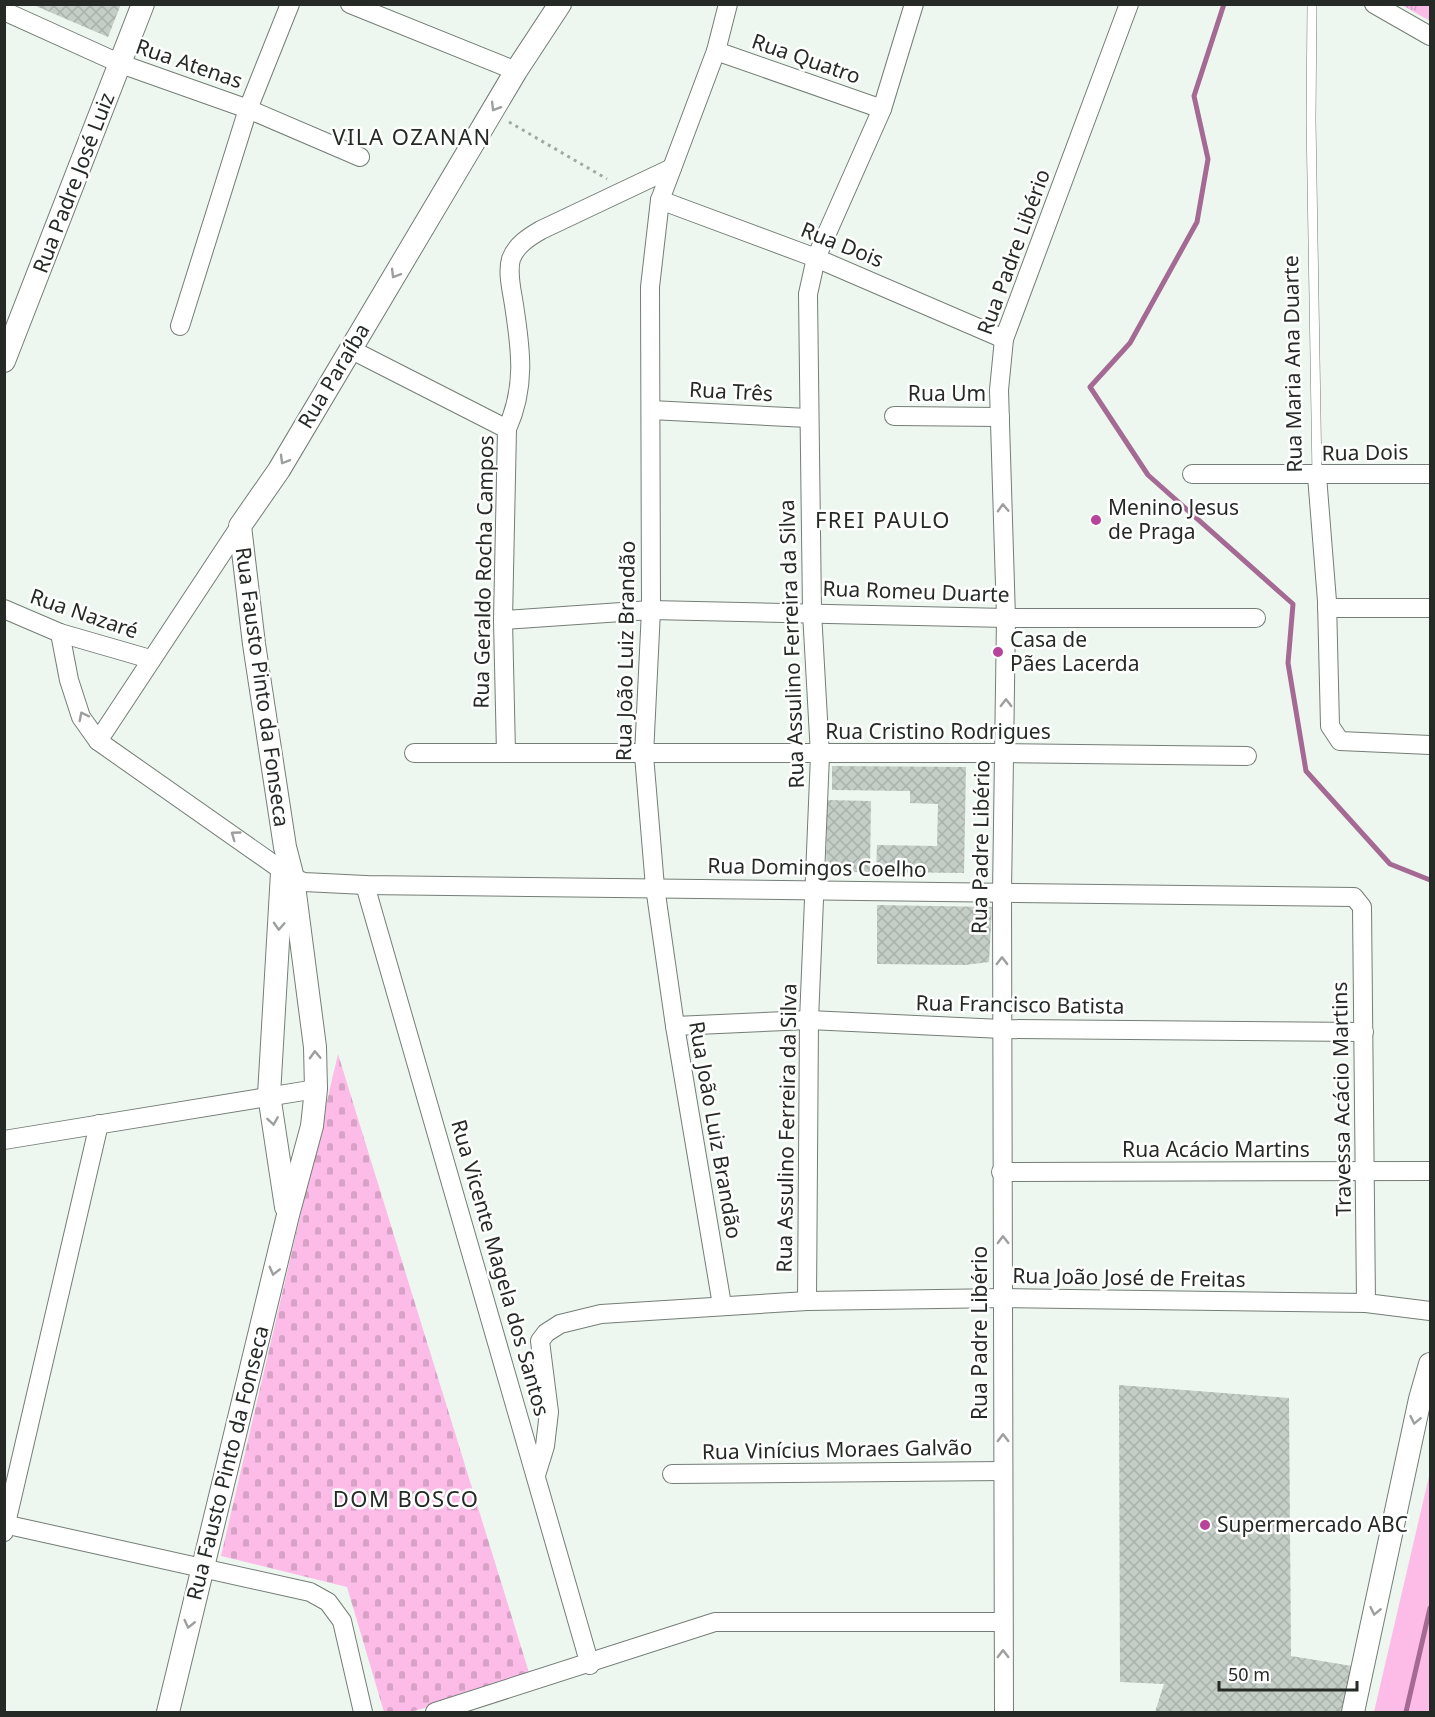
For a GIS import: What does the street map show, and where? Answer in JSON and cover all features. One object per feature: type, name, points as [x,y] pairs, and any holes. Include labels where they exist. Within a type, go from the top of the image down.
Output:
[{"type":"street","name":"Rua Padre José Luiz","points":[[4,361],[12,319],[121,64],[143,4]]},
{"type":"street","points":[[180,326],[248,109],[290,4]]},
{"type":"street","points":[[350,4],[516,72]]},
{"type":"street","name":"Rua Paraíba","points":[[98,741],[150,659],[279,470],[516,72],[560,4]]},
{"type":"street","name":"Rua João Luiz Brandão","points":[[722,1305],[675,1026],[656,887],[644,755],[651,610],[650,287],[660,200],[716,51],[728,4]]},
{"type":"street","name":"Rua Assulino Ferreira da Silva","points":[[807,1301],[809,1020],[820,755],[812,612],[808,294],[816,258],[882,109],[914,4]]},
{"type":"street","name":"Rua Padre Libério","points":[[1004,1713],[1004,1298],[1001,1172],[1006,618],[1000,417],[1004,339],[1128,4]]},
{"type":"street","points":[[1374,4],[1431,36]]},
{"type":"street","name":"Rua Atenas","points":[[4,11],[121,64],[248,109],[360,157]]},
{"type":"street","name":"Rua Quatro","points":[[716,51],[882,109]]},
{"type":"street","name":"Rua Geraldo Rocha Campos","points":[[506,753],[503,620],[507,429],[516,410],[521,386],[522,352],[510,277],[512,258],[523,241],[541,230],[672,168]]},
{"type":"street","name":"Rua Dois","points":[[660,200],[816,258],[1004,339]]},
{"type":"street","points":[[350,349],[507,429]]},
{"type":"street","name":"Rua Três","points":[[651,410],[808,418]]},
{"type":"street","name":"Rua Um","points":[[894,416],[1000,417]]},
{"type":"street","name":"Rua Dois","points":[[1192,474],[1317,476],[1431,474]]},
{"type":"street","name":"Rua Maria Ana Duarte","points":[[1317,476],[1327,608],[1330,726],[1333,734],[1340,741],[1431,745]]},
{"type":"street","name":"Rua Fausto Pinto da Fonseca","points":[[168,1713],[288,1215],[312,1126],[316,1089],[315,1047],[306,980],[286,865],[254,644],[240,526]]},
{"type":"street","points":[[1327,608],[1431,609]]},
{"type":"street","name":"Rua Nazaré","points":[[4,609],[60,633],[150,659]]},
{"type":"street","name":"Rua Romeu Duarte","points":[[503,620],[651,610],[1006,618],[1256,618]]},
{"type":"street","points":[[60,633],[69,680],[81,717],[98,741],[286,865]]},
{"type":"street","name":"Rua Cristino Rodrigues","points":[[414,753],[820,755],[1005,753],[1247,756]]},
{"type":"street","name":"Rua Fausto Pinto da Fonseca","points":[[286,865],[269,1095],[288,1215]]},
{"type":"street","name":"Rua Domingos Coelho","points":[[286,865],[304,882],[365,885],[1354,897]]},
{"type":"street","name":"Rua Vicente Magela dos Santos","points":[[365,885],[590,1665]]},
{"type":"street","name":"Travessa Acácio Martins","points":[[1354,897],[1362,907],[1366,1303]]},
{"type":"street","points":[[276,981],[306,980]]},
{"type":"street","name":"Rua Francisco Batista","points":[[675,1026],[809,1020],[1002,1029],[1364,1032]]},
{"type":"street","points":[[4,1140],[316,1089]]},
{"type":"street","points":[[99,1124],[5,1527],[203,1566],[310,1592],[328,1602],[342,1621],[363,1713]]},
{"type":"street","name":"Rua Acácio Martins","points":[[1001,1172],[1431,1171]]},
{"type":"street","name":"Rua João José de Freitas","points":[[536,1475],[548,1431],[549,1412],[539,1352],[540,1341],[546,1333],[560,1324],[601,1314],[807,1301],[1004,1298],[1366,1303],[1431,1311]]},
{"type":"street","points":[[1353,1713],[1420,1399],[1431,1364]]},
{"type":"street","name":"Rua Vinícius Moraes Galvão","points":[[672,1474],[1003,1471]]},
{"type":"street","points":[[435,1713],[484,1705],[590,1665],[715,1622],[1003,1622]]},
{"type":"lane","name":"Rua Maria Ana Duarte","points":[[1312,4],[1311,120],[1317,476]]},
{"type":"path","points":[[492,112],[625,190]]},
{"type":"green space","points":[[1402,5],[1430,5],[1430,21]]},
{"type":"green space","points":[[338,1054],[531,1679],[410,1712],[384,1712],[347,1587],[221,1556]]},
{"type":"green space","points":[[1430,1472],[1430,1712],[1374,1712]]},
{"type":"building","points":[[31,4],[121,4],[108,37]]},
{"type":"building","points":[[832,766],[966,767],[964,873],[876,872],[877,845],[937,846],[938,804],[910,803],[910,791],[832,790]]},
{"type":"building","points":[[827,800],[871,801],[870,872],[826,872]]},
{"type":"building","points":[[877,905],[992,907],[989,962],[965,965],[877,964]]},
{"type":"building","name":"Supermercado ABC","points":[[1119,1385],[1289,1398],[1291,1656],[1352,1666],[1341,1712],[1155,1712],[1164,1684],[1120,1682]]},
{"type":"waterway","points":[[1224,4],[1194,96],[1208,159],[1197,222],[1130,343],[1090,387],[1148,475],[1293,604],[1288,663],[1306,771],[1390,864],[1430,880]]},
{"type":"waterway","points":[[1406,1712],[1430,1608]]},
{"type":"place","name":"Menino Jesus de Praga","points":[[1096,520]]},
{"type":"place","name":"Casa de Pães Lacerda","points":[[998,652]]},
{"type":"place","name":"Supermercado ABC","points":[[1205,1525]]},
{"type":"district","name":"VILA OZANAN","points":[[412,137]]},
{"type":"district","name":"FREI PAULO","points":[[883,520]]},
{"type":"district","name":"DOM BOSCO","points":[[406,1499]]}]
